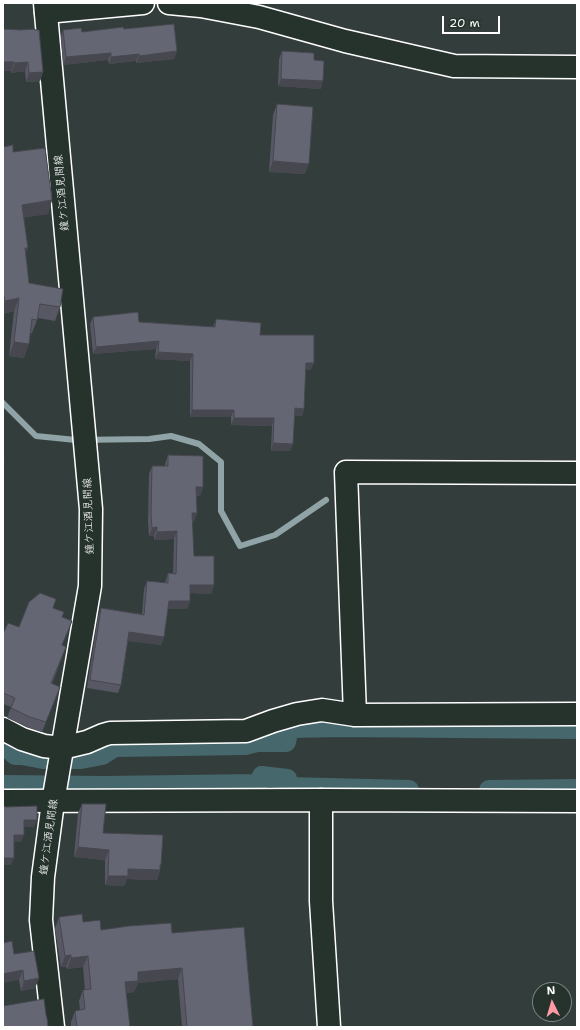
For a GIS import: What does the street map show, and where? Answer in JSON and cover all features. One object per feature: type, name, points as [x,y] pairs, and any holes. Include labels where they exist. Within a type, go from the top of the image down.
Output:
[{"type":"street","points":[[46,7],[143,3]]},
{"type":"street","points":[[168,3],[201,6],[259,17],[345,41],[454,66],[577,67]]},
{"type":"street","name":"鐘ケ江酒見間線","points":[[46,7],[91,509],[90,586],[54,798],[44,877],[41,920],[53,1027]]},
{"type":"street","points":[[355,715],[346,472],[577,473]]},
{"type":"street","points":[[3,729],[22,739],[62,751],[87,742],[103,734],[246,731],[297,714],[322,710],[355,715],[577,714]]},
{"type":"street","points":[[3,801],[54,798],[577,802]]},
{"type":"street","points":[[321,800],[321,901],[329,1027]]},
{"type":"building","points":[[174,24],[177,51],[139,56],[139,54],[111,57],[111,53],[66,57],[63,30],[81,28],[82,32],[123,27],[124,29]]},
{"type":"building","points":[[3,29],[39,30],[43,72],[29,73],[28,62],[3,62]]},
{"type":"building","points":[[282,51],[314,53],[314,60],[324,61],[323,81],[281,79]]},
{"type":"building","points":[[277,104],[313,107],[309,164],[273,161]]},
{"type":"building","points":[[13,145],[13,152],[45,148],[52,200],[22,205],[28,248],[25,248],[29,283],[63,289],[60,307],[40,304],[37,320],[32,319],[29,344],[14,342],[19,298],[5,301],[3,292],[3,147]]},
{"type":"building","points":[[138,312],[139,322],[215,327],[216,319],[261,323],[260,335],[314,335],[314,363],[306,363],[304,409],[295,408],[293,444],[273,443],[274,418],[234,418],[234,410],[192,410],[193,354],[158,352],[159,341],[96,347],[93,317]]},
{"type":"building","points":[[3,433],[4,461],[3,461]]},
{"type":"building","points":[[168,455],[203,456],[203,487],[196,487],[197,513],[192,513],[194,556],[214,556],[214,585],[190,585],[190,601],[169,601],[164,637],[129,632],[121,685],[90,680],[101,608],[144,615],[147,581],[168,583],[168,573],[176,574],[177,531],[157,532],[157,527],[152,528],[151,514],[152,466],[168,466]]},
{"type":"building","points":[[40,593],[56,599],[53,608],[64,612],[62,617],[72,621],[62,645],[66,647],[51,683],[60,687],[46,722],[30,717],[11,708],[15,698],[3,693],[3,634],[8,623],[19,627],[29,602]]},
{"type":"building","points":[[82,804],[106,804],[103,833],[163,835],[160,870],[128,869],[128,876],[108,876],[109,850],[78,847]]},
{"type":"building","points":[[3,806],[37,806],[37,820],[24,820],[24,835],[14,835],[14,858],[3,858]]},
{"type":"building","points":[[82,914],[83,922],[100,920],[101,930],[171,923],[172,933],[244,927],[253,1027],[187,1027],[182,968],[138,972],[138,981],[125,982],[130,1027],[77,1027],[75,1011],[85,1009],[83,990],[91,989],[88,956],[71,958],[71,955],[65,956],[59,917]]},
{"type":"building","points":[[12,941],[14,954],[34,951],[39,978],[24,981],[23,970],[3,974],[3,943]]},
{"type":"building","points":[[44,999],[48,1027],[3,1027],[3,1006]]},
{"type":"waterway","points":[[3,403],[36,436],[76,440],[149,439],[171,436],[199,444],[221,462],[221,511],[240,546],[275,535],[326,500]]},
{"type":"waterway","points":[[3,744],[15,755],[43,759],[81,759],[102,755],[115,747],[245,745],[257,742],[286,742],[289,728],[577,729]]},
{"type":"waterway","points":[[3,785],[103,786],[258,784],[262,776],[287,779],[289,787],[409,790]]},
{"type":"waterway","points":[[489,790],[577,789]]}]
